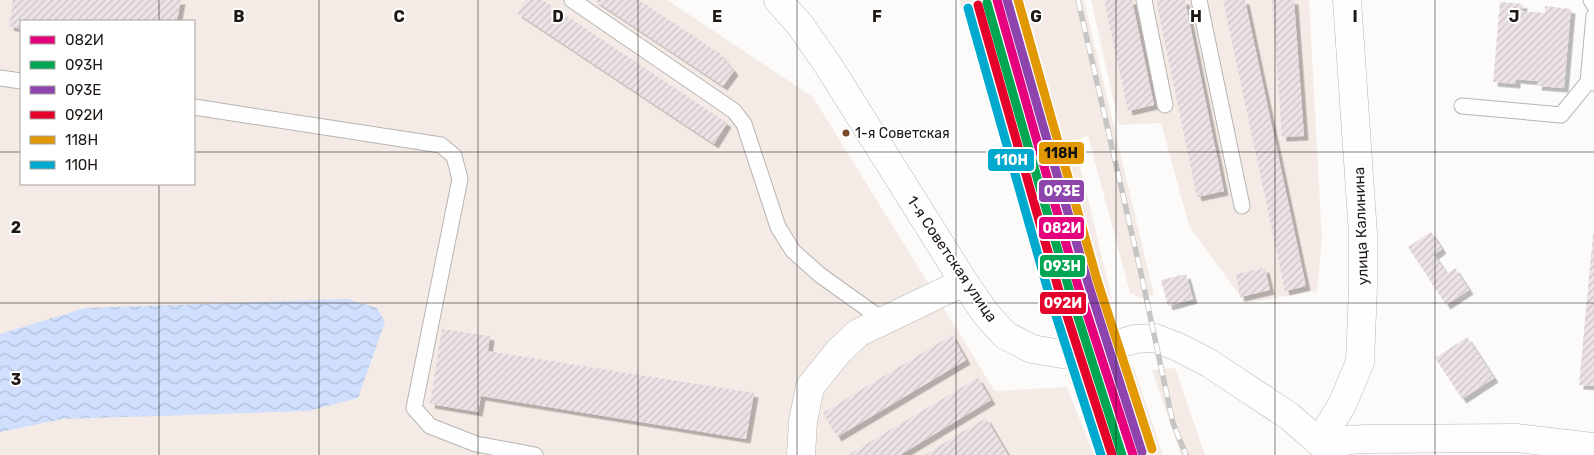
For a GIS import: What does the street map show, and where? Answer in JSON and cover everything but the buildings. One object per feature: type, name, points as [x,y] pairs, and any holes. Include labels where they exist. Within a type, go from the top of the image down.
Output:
[{"type":"street","name":"1-я Советская улица","points":[[778,0],[800,25],[828,65],[964,282],[986,314],[1005,335],[1032,349],[1062,354],[1094,351],[1135,339],[1155,338],[1178,346],[1209,363],[1289,416],[1326,449]]},
{"type":"street","name":"улица Калинина","points":[[1326,449],[1360,362],[1363,234],[1347,0]]},
{"type":"street","points":[[801,455],[803,421],[810,387],[838,352],[858,333],[964,282]]},
{"type":"street","points":[[1326,449],[1365,439],[1516,438],[1594,447]]},
{"type":"lane","points":[[572,0],[734,111],[744,124],[778,227],[793,251],[820,275],[883,320]]},
{"type":"lane","points":[[1144,0],[1165,104]]},
{"type":"lane","points":[[1199,0],[1242,206]]},
{"type":"lane","points":[[1591,0],[1594,5]]},
{"type":"lane","points":[[1462,106],[1562,115],[1591,82],[1594,16]]},
{"type":"lane","points":[[0,78],[20,81]]},
{"type":"lane","points":[[195,107],[441,145],[454,156],[460,179],[414,408],[430,426],[476,444],[535,455]]},
{"type":"shaded area","points":[[0,0],[667,0],[813,97],[995,391],[1067,387],[1094,455],[0,455]]},
{"type":"shaded area","points":[[959,0],[1084,0],[1154,295],[1140,298],[1130,293],[1088,136],[1074,141],[1112,299],[1077,311],[1037,164],[1018,160]]},
{"type":"shaded area","points":[[1091,0],[1309,0],[1322,240],[1317,291],[1245,303],[1189,226],[1161,123],[1119,125]]},
{"type":"shaded area","points":[[1133,365],[1163,455],[1121,455],[1097,377]]},
{"type":"shaded area","points":[[1175,368],[1205,455],[1181,455],[1152,370]]},
{"type":"water","points":[[347,299],[377,308],[385,322],[358,398],[308,411],[62,419],[0,432],[0,334],[85,308]]},
{"type":"railway","points":[[1078,0],[1140,269],[1173,423],[1186,455]]},
{"type":"transit line","name":"082И","points":[[997,0],[1078,286],[1133,455]]},
{"type":"transit line","name":"093Е","points":[[1007,0],[1088,283],[1142,452]]},
{"type":"transit line","name":"118Н","points":[[1018,0],[1097,280],[1152,449]]},
{"type":"transit line","name":"093Н","points":[[987,3],[1069,289],[1122,455]]},
{"type":"transit line","name":"092И","points":[[978,5],[1059,291],[1112,455]]},
{"type":"transit line","name":"110Н","points":[[968,8],[1049,294],[1101,455]]},
{"type":"place","name":"1-я Советская","points":[[846,133]]}]
